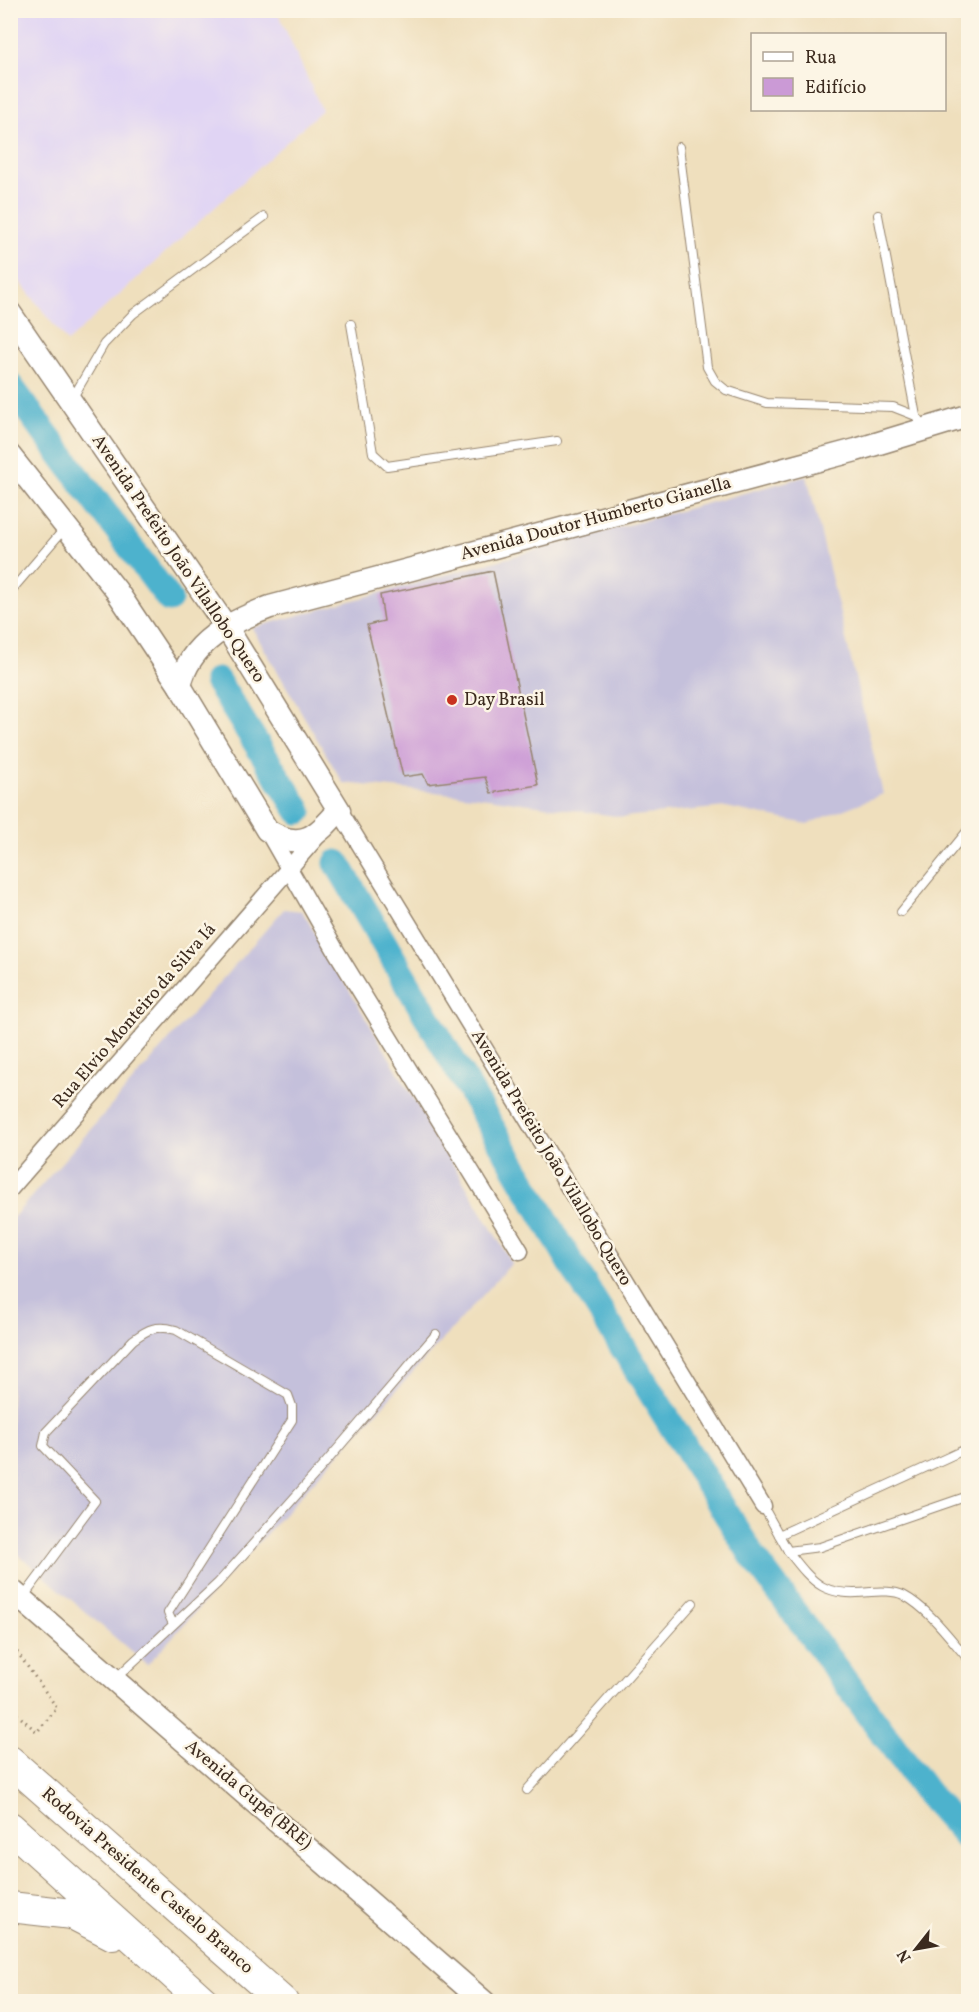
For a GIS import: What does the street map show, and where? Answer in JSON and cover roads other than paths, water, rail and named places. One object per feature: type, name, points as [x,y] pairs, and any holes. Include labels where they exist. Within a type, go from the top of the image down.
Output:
[{"type":"highway","name":"Rodovia Presidente Castelo Branco","points":[[10,1761],[283,2001]]},
{"type":"highway","points":[[10,1827],[198,1996]]},
{"type":"highway","points":[[10,1907],[72,1914],[94,1924],[198,1996]]},
{"type":"main road","name":"Avenida Prefeito João Vilallobo Quero","points":[[10,313],[72,399],[225,625],[339,810]]},
{"type":"main road","name":"Avenida Doutor Humberto Gianella","points":[[225,625],[270,607],[921,423],[969,416]]},
{"type":"main road","points":[[10,456],[116,590],[180,686],[267,830],[276,836],[296,840],[320,833],[339,810]]},
{"type":"main road","points":[[180,686],[190,663],[225,625]]},
{"type":"main road","name":"Avenida Gupê (BRE)","points":[[16,1594],[113,1681],[309,1847],[484,2001]]},
{"type":"street","name":"Avenida Prefeito João Vilallobo Quero","points":[[339,810],[763,1506]]},
{"type":"street","points":[[267,830],[336,951],[520,1251]]},
{"type":"street","points":[[290,869],[320,833]]},
{"type":"street","name":"Rua Elvio Monteiro da Silva Iá","points":[[10,1189],[290,869]]},
{"type":"lane","points":[[679,147],[707,367],[715,381],[726,390],[766,403],[872,404],[893,407],[921,423]]},
{"type":"lane","points":[[878,215],[921,423]]},
{"type":"lane","points":[[72,399],[104,344],[133,314],[264,217]]},
{"type":"lane","points":[[351,324],[373,453],[387,466],[557,441]]},
{"type":"lane","points":[[10,592],[67,526]]},
{"type":"lane","points":[[902,912],[969,830]]},
{"type":"lane","points":[[16,1594],[95,1501],[43,1446],[46,1432],[133,1340],[146,1330],[159,1326],[176,1329],[288,1395],[292,1406],[292,1420],[168,1612],[173,1624]]},
{"type":"lane","points":[[113,1681],[218,1583],[436,1334]]},
{"type":"lane","points":[[779,1535],[969,1448]]},
{"type":"lane","points":[[788,1551],[820,1546],[969,1496]]},
{"type":"lane","points":[[763,1506],[788,1551],[818,1587],[849,1594],[877,1592],[901,1594],[936,1621],[969,1659]]},
{"type":"lane","points":[[527,1790],[693,1603]]},
{"type":"waterway","points":[[10,386],[169,599]]},
{"type":"waterway","points":[[217,681],[299,811]]},
{"type":"waterway","points":[[337,863],[578,1275],[752,1555],[928,1794],[968,1839]]},
{"type":"place","name":"Day Brasil","points":[[452,700]]}]
